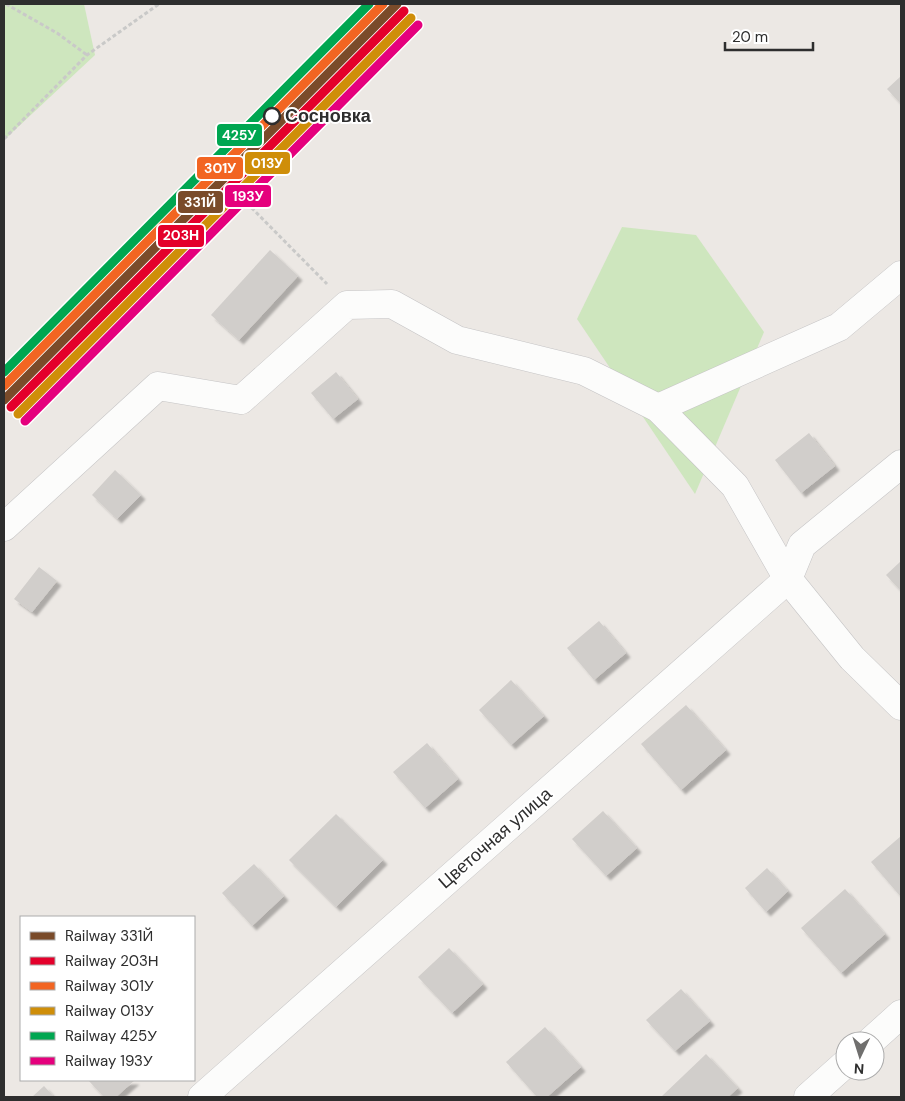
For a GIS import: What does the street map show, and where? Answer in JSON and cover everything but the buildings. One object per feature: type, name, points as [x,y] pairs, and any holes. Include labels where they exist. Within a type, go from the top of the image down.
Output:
[{"type":"street","points":[[658,408],[839,327],[901,275]]},
{"type":"street","points":[[4,527],[158,386],[240,400],[347,305],[392,304],[457,340],[584,371],[658,408],[735,486],[788,579],[852,658],[901,706]]},
{"type":"street","points":[[788,579],[802,545],[901,464]]},
{"type":"street","name":"Цветочная улица","points":[[202,1097],[788,579]]},
{"type":"street","points":[[882,1031],[901,1014]]},
{"type":"street","points":[[808,1097],[835,1073]]},
{"type":"path","points":[[6,4],[57,33],[88,55]]},
{"type":"path","points":[[4,139],[88,55],[159,4]]},
{"type":"path","points":[[200,158],[347,305]]},
{"type":"green space","points":[[4,4],[84,4],[95,55],[4,140]]},
{"type":"green space","points":[[622,227],[696,235],[764,332],[695,494],[577,319]]},
{"type":"rail line","name":"425У","points":[[4,372],[369,4]]},
{"type":"rail line","name":"301У","points":[[4,386],[383,4]]},
{"type":"rail line","name":"331Й","points":[[4,400],[397,4]]},
{"type":"rail line","name":"203Н","points":[[11,407],[404,11]]},
{"type":"rail line","name":"013У","points":[[18,414],[411,18]]},
{"type":"rail line","name":"193У","points":[[25,421],[418,25]]},
{"type":"place","name":"Сосновка","points":[[272,116]]}]
